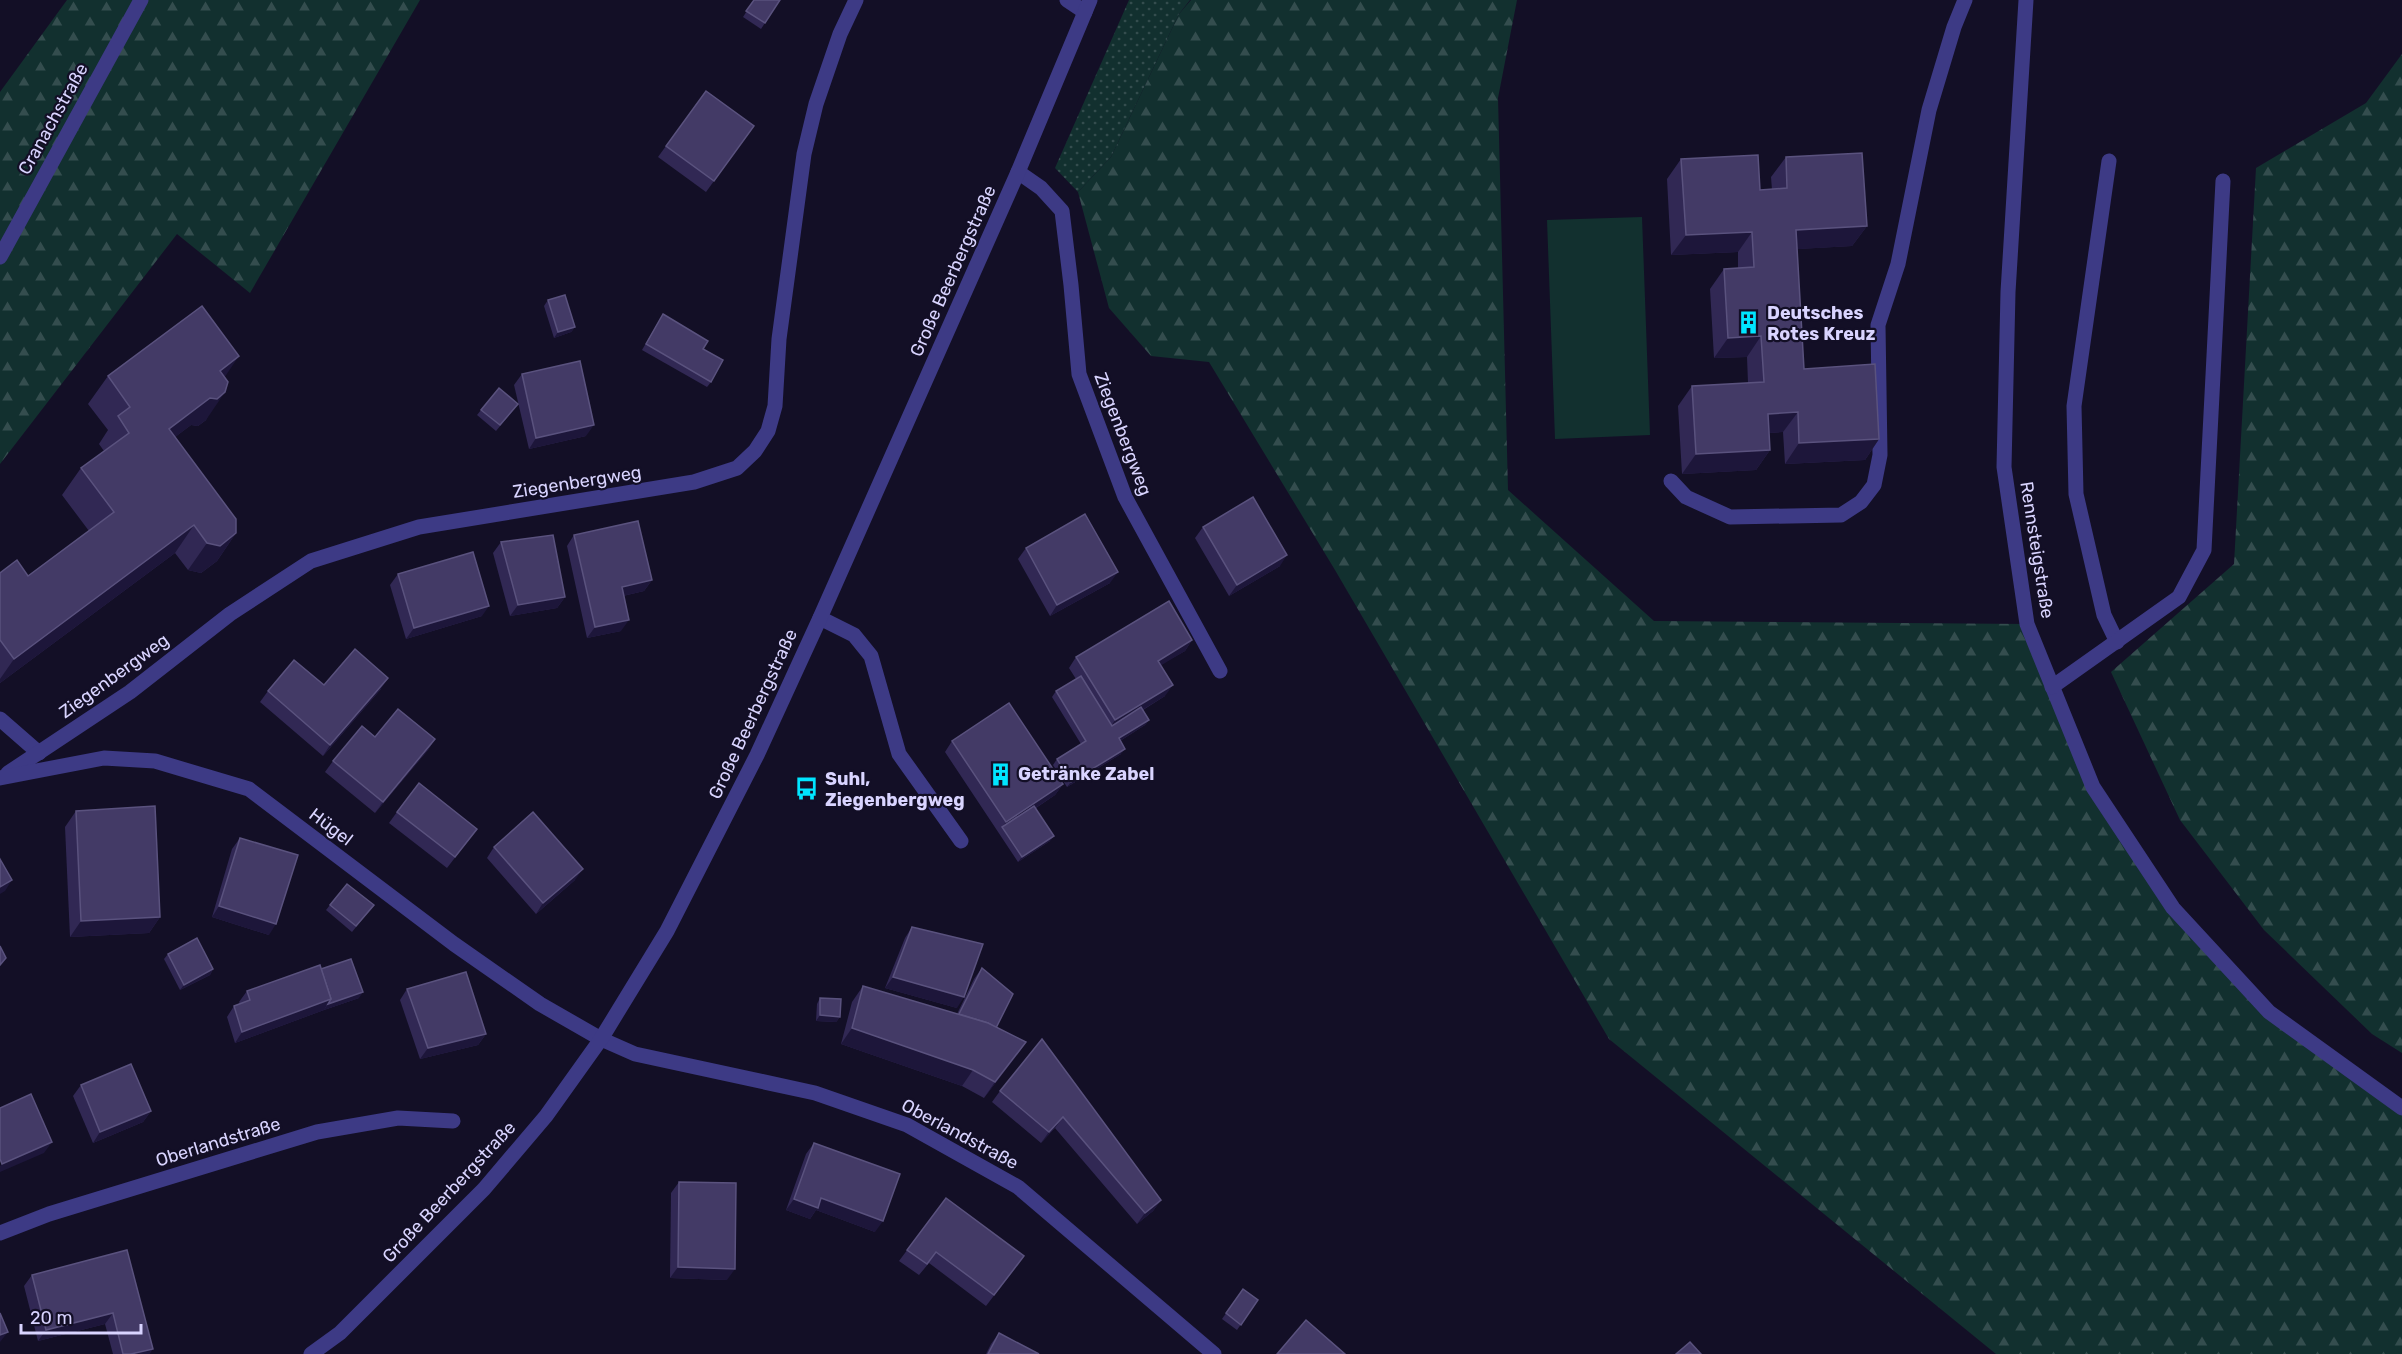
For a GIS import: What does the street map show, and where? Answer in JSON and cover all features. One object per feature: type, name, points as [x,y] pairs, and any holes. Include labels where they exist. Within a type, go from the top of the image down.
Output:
[{"type":"street","name":"Cranachstraße","points":[[0,257],[141,0]]},
{"type":"street","name":"Ziegenbergweg","points":[[1,776],[130,692],[230,614],[311,561],[419,527],[694,482],[738,468],[755,451],[768,431],[775,406],[779,339],[804,154],[816,104],[840,34],[856,0]]},
{"type":"street","points":[[1067,0],[1087,6]]},
{"type":"street","points":[[1671,481],[1686,497],[1730,517],[1841,515],[1861,502],[1874,485],[1880,455],[1878,325],[1898,264],[1929,110],[1954,27],[1965,0]]},
{"type":"street","name":"Rennsteigstraße","points":[[2026,0],[2008,292],[2004,467],[2027,624],[2093,787],[2173,908],[2269,1012],[2402,1108]]},
{"type":"street","name":"Große Beerbergstraße","points":[[311,1354],[340,1333],[484,1189],[546,1116],[601,1039],[672,921],[757,754],[820,618],[1018,172],[1087,6]]},
{"type":"street","points":[[2109,161],[2074,406],[2076,494],[2104,615],[2117,642]]},
{"type":"street","name":"Ziegenbergweg","points":[[1018,172],[1041,188],[1062,211],[1079,374],[1125,497],[1220,671]]},
{"type":"street","points":[[2052,687],[2179,597],[2204,550],[2223,181]]},
{"type":"street","points":[[820,618],[854,635],[871,656],[899,754],[961,841]]},
{"type":"street","points":[[0,719],[39,753]]},
{"type":"street","name":"Hügel","points":[[1,776],[104,758],[155,761],[249,789],[454,944],[540,1004],[601,1039]]},
{"type":"street","name":"Oberlandstraße","points":[[601,1039],[635,1054],[815,1092],[907,1125],[1018,1187],[1214,1354]]},
{"type":"street","name":"Oberlandstraße","points":[[0,1233],[49,1214],[317,1132],[398,1118],[453,1121]]},
{"type":"green space","points":[[67,0],[420,0],[250,293],[177,234],[0,464],[0,92]]},
{"type":"green space","points":[[1129,0],[1190,0],[1179,14],[1111,157],[1078,192],[1055,168]]},
{"type":"green space","points":[[1191,0],[1517,0],[1498,98],[1508,490],[1654,621],[2027,624],[2093,787],[2173,908],[2269,1012],[2402,1108],[2402,1354],[1996,1354],[1609,1039],[1335,570],[1209,362],[1151,356],[1109,308],[1078,192],[1111,157],[1179,14]]},
{"type":"green space","points":[[2402,54],[2402,1053],[2372,1034],[2264,930],[2180,820],[2111,672],[2234,564],[2256,168],[2366,103]]},
{"type":"green space","points":[[1642,217],[1650,435],[1555,439],[1547,220]]},
{"type":"building","points":[[754,0],[780,0],[765,23],[746,11]]},
{"type":"building","points":[[706,91],[754,126],[714,181],[666,146]]},
{"type":"building","name":"Deutsches Rotes Kreuz","points":[[1862,153],[1867,226],[1796,230],[1804,369],[1875,364],[1879,439],[1799,443],[1798,412],[1768,414],[1770,450],[1696,454],[1692,386],[1764,382],[1761,336],[1728,338],[1724,269],[1754,267],[1752,232],[1686,235],[1681,159],[1758,155],[1760,190],[1787,188],[1786,157]]},
{"type":"building","points":[[565,295],[575,327],[558,332],[548,300]]},
{"type":"building","points":[[202,306],[239,356],[220,371],[228,382],[225,392],[217,399],[210,398],[169,429],[236,519],[236,533],[220,546],[207,543],[194,525],[14,659],[0,640],[0,573],[17,560],[28,576],[114,512],[81,468],[129,433],[118,416],[130,407],[108,376]]},
{"type":"building","points":[[663,314],[708,341],[703,349],[723,360],[711,382],[646,344]]},
{"type":"building","points":[[580,361],[594,425],[536,438],[522,374]]},
{"type":"building","points":[[499,388],[518,404],[500,425],[481,410]]},
{"type":"building","points":[[1253,497],[1287,555],[1237,585],[1203,527]]},
{"type":"building","points":[[1085,514],[1118,572],[1057,605],[1026,548]]},
{"type":"building","points":[[638,521],[652,580],[622,587],[629,620],[595,627],[574,535]]},
{"type":"building","points":[[553,535],[565,597],[518,605],[501,542]]},
{"type":"building","points":[[473,552],[489,606],[414,628],[398,574]]},
{"type":"building","points":[[1169,601],[1192,640],[1158,661],[1173,685],[1115,720],[1076,657]]},
{"type":"building","points":[[355,649],[388,678],[330,745],[268,691],[294,660],[324,685]]},
{"type":"building","points":[[1081,676],[1112,726],[1141,707],[1149,720],[1119,738],[1125,749],[1071,782],[1057,759],[1086,741],[1056,691]]},
{"type":"building","name":"Getränke Zabel","points":[[1009,703],[1063,784],[1006,822],[952,741]]},
{"type":"building","points":[[398,709],[435,739],[383,802],[333,761],[362,726],[375,737]]},
{"type":"building","points":[[419,783],[477,829],[455,857],[397,812]]},
{"type":"building","points":[[155,806],[160,917],[81,921],[76,811]]},
{"type":"building","points":[[1034,806],[1054,836],[1022,857],[1002,827]]},
{"type":"building","points":[[533,812],[583,869],[543,903],[494,847]]},
{"type":"building","points":[[240,838],[298,855],[276,924],[219,906]]},
{"type":"building","points":[[0,859],[12,880],[0,887]]},
{"type":"building","points":[[347,884],[374,905],[356,926],[330,905]]},
{"type":"building","points":[[912,927],[983,944],[964,997],[893,977]]},
{"type":"building","points":[[197,938],[213,969],[184,985],[168,954]]},
{"type":"building","points":[[0,946],[6,958],[0,965]]},
{"type":"building","points":[[351,959],[363,992],[328,1004],[331,999],[321,969]]},
{"type":"building","points":[[320,965],[331,999],[242,1032],[234,1006],[250,1000],[247,991]]},
{"type":"building","points":[[982,968],[1013,994],[996,1028],[988,1023],[959,1014]]},
{"type":"building","points":[[466,972],[486,1034],[428,1048],[407,989]]},
{"type":"building","points":[[863,986],[988,1023],[1026,1042],[995,1082],[973,1070],[852,1028]]},
{"type":"building","points":[[820,998],[841,999],[840,1017],[820,1015]]},
{"type":"building","points":[[1042,1039],[1161,1200],[1145,1213],[1063,1117],[1049,1132],[1000,1091]]},
{"type":"building","points":[[131,1064],[151,1111],[100,1132],[81,1085]]},
{"type":"building","points":[[31,1094],[52,1142],[2,1164],[0,1159],[0,1108]]},
{"type":"building","points":[[814,1143],[900,1174],[883,1221],[821,1198],[818,1208],[794,1199]]},
{"type":"building","points":[[679,1182],[736,1183],[735,1269],[678,1267]]},
{"type":"building","points":[[946,1198],[1024,1256],[994,1295],[936,1252],[927,1264],[907,1250]]},
{"type":"building","points":[[127,1250],[153,1349],[123,1354],[113,1313],[46,1330],[32,1275]]},
{"type":"building","points":[[1243,1289],[1258,1300],[1241,1325],[1226,1313]]},
{"type":"building","points":[[0,1313],[8,1332],[0,1335]]},
{"type":"building","points":[[1306,1320],[1345,1354],[1277,1354]]},
{"type":"building","points":[[999,1333],[1039,1354],[988,1354]]},
{"type":"building","points":[[1690,1342],[1701,1354],[1676,1354]]},
{"type":"place","name":"Deutsches Rotes Kreuz","points":[[1749,323]]},
{"type":"place","name":"Getränke Zabel","points":[[1000,774]]},
{"type":"place","name":"Suhl, Ziegenbergweg","points":[[807,789]]}]
